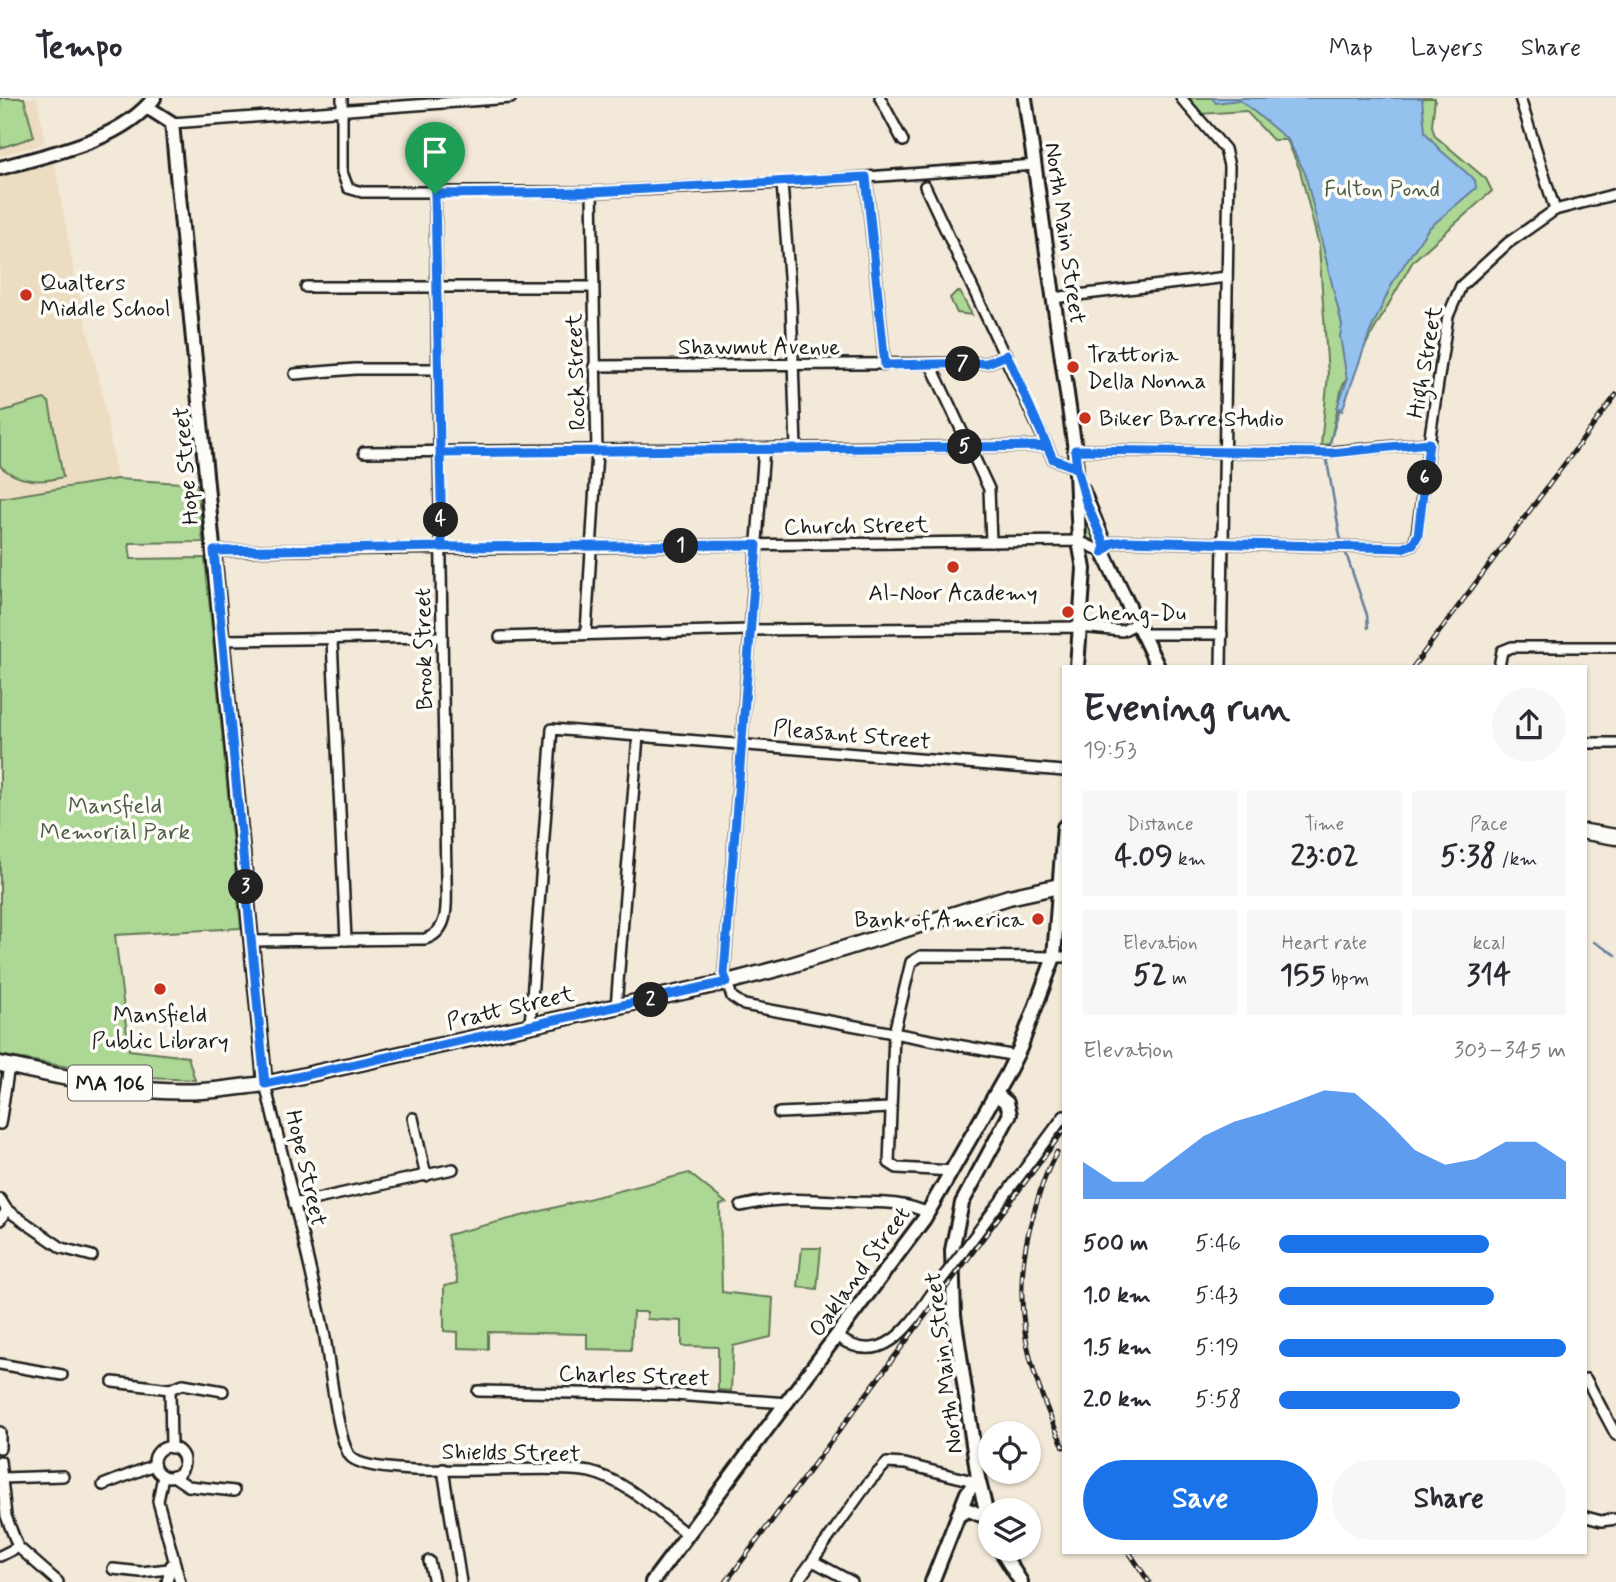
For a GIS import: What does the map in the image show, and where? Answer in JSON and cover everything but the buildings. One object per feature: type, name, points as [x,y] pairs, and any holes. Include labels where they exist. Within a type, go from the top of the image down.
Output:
[{"type":"main road","name":"North Main Street","points":[[1025,98],[1077,468],[1079,541],[1084,569],[1077,665]]},
{"type":"main road","points":[[0,168],[85,141],[125,124],[150,103],[172,123]]},
{"type":"main road","name":"Hope Street","points":[[172,123],[265,1084]]},
{"type":"main road","points":[[1077,468],[1086,502],[1105,546],[1103,552],[1157,665]]},
{"type":"main road","points":[[1084,569],[1091,557],[1103,552]]},
{"type":"main road","points":[[1587,832],[1616,837]]},
{"type":"main road","name":"MA 106","points":[[727,982],[788,966],[1009,897],[1062,885]]},
{"type":"main road","points":[[1059,957],[1062,903]]},
{"type":"main road","name":"Oakland Street","points":[[652,1582],[838,1337],[928,1213],[1016,1056],[1059,957]]},
{"type":"main road","name":"Pratt Street","points":[[4,1065],[116,1084],[176,1090],[199,1091],[265,1084],[727,982]]},
{"type":"main road","name":"North Main Street","points":[[932,1582],[958,1514],[976,1479],[952,1299],[952,1250],[962,1203],[1010,1114],[1007,1103],[996,1094]]},
{"type":"main road","points":[[976,1479],[982,1498]]},
{"type":"main road","points":[[958,1514],[969,1510],[978,1515]]},
{"type":"main road","points":[[1008,1561],[1021,1582]]},
{"type":"street","points":[[342,98],[342,172],[348,188],[387,194],[592,192],[782,183],[1035,165]]},
{"type":"street","points":[[172,123],[511,98]]},
{"type":"street","points":[[880,98],[903,141]]},
{"type":"street","points":[[1181,98],[1225,149],[1228,158],[1221,665]]},
{"type":"street","points":[[1533,98],[1520,99],[1555,210]]},
{"type":"street","points":[[866,177],[885,365]]},
{"type":"street","points":[[782,183],[796,448]]},
{"type":"street","points":[[925,186],[1007,355],[1053,459],[1077,468]]},
{"type":"street","name":"Rock Street","points":[[586,634],[597,452],[592,192]]},
{"type":"street","name":"Brook Street","points":[[346,940],[425,939],[437,933],[444,920],[446,878],[442,547],[435,194]]},
{"type":"street","name":"High Street","points":[[1075,450],[1332,453],[1429,443],[1445,334],[1455,296],[1487,261],[1532,223],[1555,210],[1616,194]]},
{"type":"street","points":[[1053,298],[1227,277]]},
{"type":"street","points":[[306,287],[592,287]]},
{"type":"street","name":"Shawmut Avenue","points":[[594,366],[931,365],[987,363],[1007,355]]},
{"type":"street","points":[[931,365],[989,489],[991,542]]},
{"type":"street","points":[[295,374],[355,369],[438,369]]},
{"type":"street","points":[[1079,541],[1103,552],[1112,543],[1125,541],[1402,548],[1413,544],[1418,535],[1429,443]]},
{"type":"street","points":[[364,452],[1047,446]]},
{"type":"street","points":[[764,449],[725,961],[732,997],[739,1003],[1016,1056]]},
{"type":"street","name":"Church Street","points":[[214,551],[1079,541]]},
{"type":"street","points":[[500,637],[749,630],[1080,627],[1222,634]]},
{"type":"street","points":[[222,640],[442,637]]},
{"type":"street","points":[[251,941],[346,940],[332,640]]},
{"type":"street","points":[[1499,665],[1502,652],[1512,648],[1616,647]]},
{"type":"street","name":"Pleasant Street","points":[[530,1025],[552,729],[1062,771]]},
{"type":"street","points":[[615,1007],[638,736]]},
{"type":"street","points":[[1587,743],[1616,743]]},
{"type":"street","points":[[953,1171],[891,1166],[890,1108],[894,1033],[908,970],[914,958],[1059,957]]},
{"type":"street","points":[[0,1124],[4,1065]]},
{"type":"street","name":"Hope Street","points":[[265,1084],[323,1329],[343,1439],[348,1454],[357,1462]]},
{"type":"street","points":[[779,1113],[890,1108]]},
{"type":"street","points":[[413,1118],[426,1176]]},
{"type":"street","points":[[838,1337],[856,1348],[873,1349],[887,1344],[902,1332],[1062,1119]]},
{"type":"street","points":[[294,1204],[453,1169]]},
{"type":"street","points":[[0,1199],[7,1210],[62,1248],[92,1256]]},
{"type":"street","points":[[741,1206],[767,1200],[799,1199],[891,1202],[913,1206],[928,1213]]},
{"type":"street","points":[[0,1220],[7,1210]]},
{"type":"street","points":[[0,1364],[62,1375]]},
{"type":"street","points":[[113,1382],[170,1389],[183,1384],[223,1391]]},
{"type":"street","points":[[170,1389],[171,1448]]},
{"type":"street","name":"Charles Street","points":[[478,1391],[674,1395],[788,1403]]},
{"type":"street","points":[[1588,1395],[1616,1435]]},
{"type":"street","points":[[0,1432],[0,1448]]},
{"type":"street","points":[[154,1465],[158,1452],[171,1448],[178,1451],[183,1461],[182,1469],[168,1476],[158,1501],[171,1565],[180,1582]]},
{"type":"street","points":[[0,1461],[6,1516],[18,1547],[58,1582]]},
{"type":"street","name":"Shields Street","points":[[357,1462],[395,1469],[589,1472],[629,1490],[688,1535]]},
{"type":"street","points":[[797,1582],[869,1482],[887,1463],[896,1462],[976,1479]]},
{"type":"street","points":[[154,1465],[188,1486],[234,1491]]},
{"type":"street","points":[[103,1485],[154,1465]]},
{"type":"street","points":[[443,1469],[461,1582]]},
{"type":"street","points":[[2,1478],[63,1476]]},
{"type":"street","points":[[1587,1517],[1601,1521],[1616,1519]]},
{"type":"street","points":[[0,1556],[18,1547]]},
{"type":"street","points":[[429,1561],[433,1582]]},
{"type":"street","points":[[813,1561],[852,1582]]},
{"type":"street","points":[[113,1569],[141,1572],[171,1565]]},
{"type":"street","points":[[167,1582],[171,1565]]},
{"type":"shaded area","points":[[0,98],[37,98],[45,143],[0,156]]},
{"type":"shaded area","points":[[54,160],[75,278],[102,391],[117,479],[0,498],[0,177]]},
{"type":"green space","points":[[0,98],[24,98],[34,137],[0,148]]},
{"type":"green space","name":"Fulton Pond","points":[[1189,98],[1435,98],[1432,126],[1435,136],[1486,179],[1492,191],[1413,261],[1342,387],[1330,444],[1321,445],[1328,375],[1319,246],[1300,170],[1287,140],[1273,140],[1246,111],[1200,114]]},
{"type":"green space","points":[[960,292],[972,315],[957,313],[950,298]]},
{"type":"green space","points":[[44,399],[49,402],[63,477],[46,480],[22,478],[0,466],[0,412]]},
{"type":"green space","name":"Mansfield Memorial Park","points":[[117,479],[197,484],[203,542],[129,543],[131,559],[205,558],[241,928],[115,935],[129,1050],[188,1057],[195,1080],[125,1077],[0,1055],[0,498]]},
{"type":"green space","points":[[1081,507],[1084,507],[1103,548],[1083,539]]},
{"type":"green space","points":[[689,1173],[726,1203],[720,1205],[722,1292],[773,1298],[771,1337],[733,1346],[731,1391],[718,1390],[718,1347],[682,1346],[682,1321],[647,1319],[647,1312],[633,1312],[631,1350],[587,1349],[587,1334],[488,1332],[488,1349],[458,1348],[458,1332],[444,1331],[444,1286],[458,1283],[447,1235]]},
{"type":"green space","points":[[802,1248],[821,1248],[817,1289],[798,1287]]},
{"type":"water","name":"Fulton Pond","points":[[1212,98],[1422,98],[1425,132],[1439,149],[1475,180],[1476,188],[1428,229],[1394,280],[1370,332],[1342,411],[1337,408],[1347,380],[1340,336],[1342,325],[1305,173],[1288,140],[1245,104],[1239,100],[1216,103]]},
{"type":"waterway","points":[[1328,449],[1340,408]]},
{"type":"waterway","points":[[1326,455],[1340,536],[1367,615],[1368,628]]},
{"type":"waterway","points":[[1594,942],[1616,955]]},
{"type":"railway","points":[[1414,665],[1616,395]]},
{"type":"railway","points":[[726,1582],[1062,1133]]},
{"type":"railway","points":[[1057,1152],[1041,1189],[1026,1243],[1022,1303],[1031,1361],[1062,1443]]},
{"type":"railway","points":[[1130,1554],[1149,1582]]},
{"type":"place","name":"Qualters Middle School","points":[[26,295]]},
{"type":"place","name":"Trattoria Della Nonna","points":[[1073,367]]},
{"type":"place","name":"Biker Barre Studio","points":[[1085,418]]},
{"type":"place","name":"Al-Noor Academy","points":[[953,567]]},
{"type":"place","name":"Cheng-Du","points":[[1068,612]]},
{"type":"place","name":"Bank of America","points":[[1038,919]]},
{"type":"place","name":"Mansfield Public Library","points":[[160,989]]},
{"type":"route","points":[[435,194],[438,369],[442,547],[757,545],[724,974],[727,982],[265,1084],[214,551],[442,547],[440,453],[686,449],[1047,446],[1053,459],[1077,468],[1086,502],[1105,546],[1103,552],[1112,543],[1125,541],[1402,548],[1413,544],[1418,535],[1429,443],[1332,453],[1075,450],[1077,468],[1062,464],[1053,459],[1007,355],[987,363],[885,365],[866,177],[592,192],[435,194]]}]
